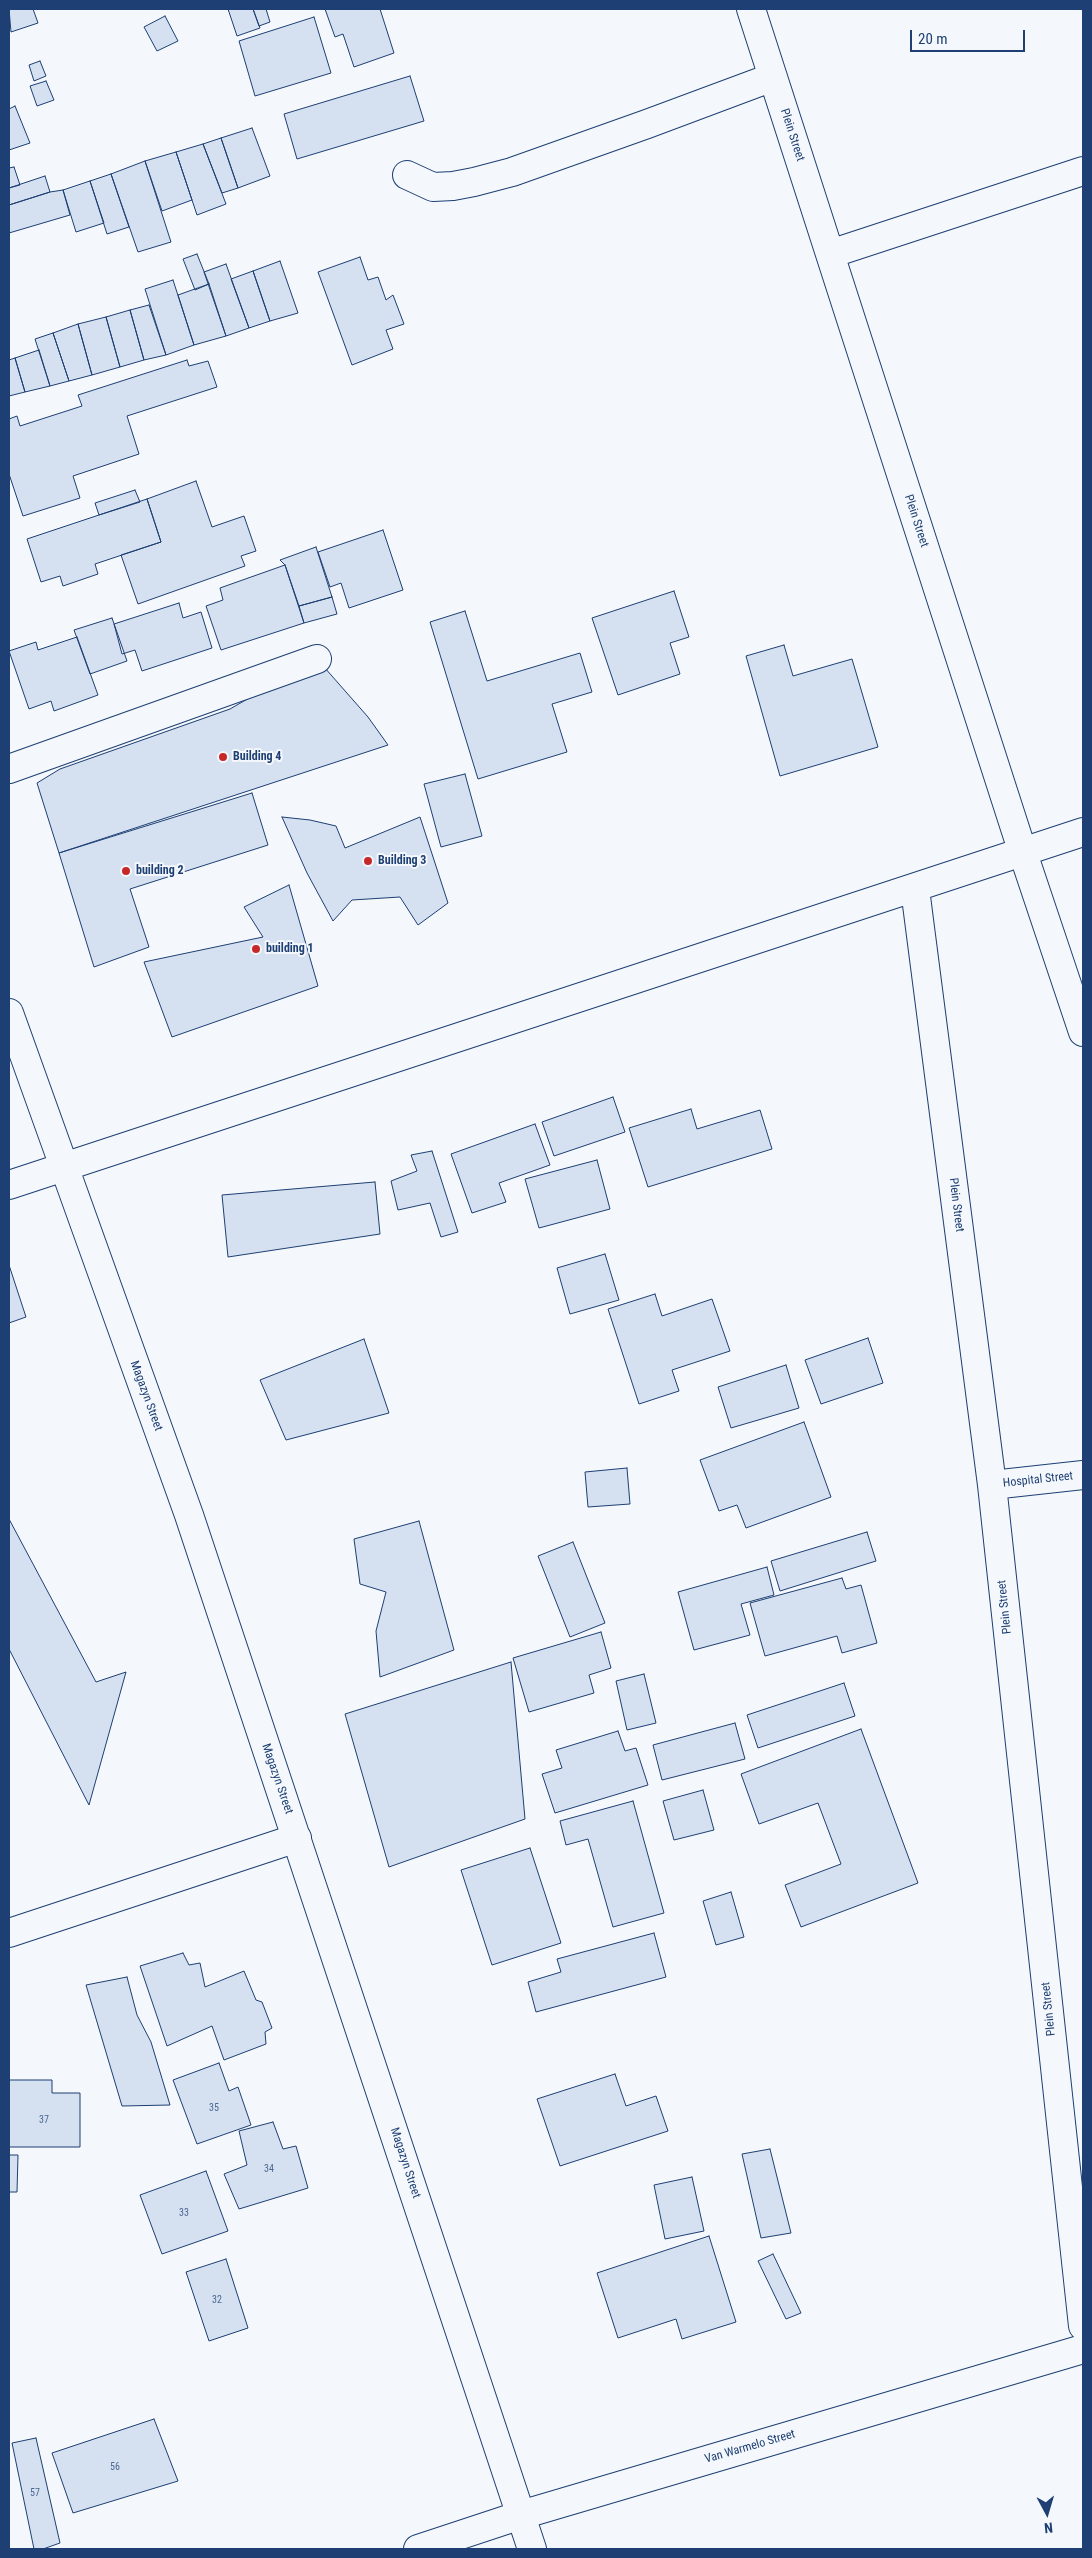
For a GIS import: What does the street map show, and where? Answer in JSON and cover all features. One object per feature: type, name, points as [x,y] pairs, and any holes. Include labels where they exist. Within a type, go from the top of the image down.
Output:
[{"type":"street","name":"Plein Street","points":[[752,9],[1023,853],[1083,1032]]},
{"type":"street","points":[[407,175],[433,186],[453,186],[512,172],[773,77]]},
{"type":"street","points":[[830,254],[1083,171]]},
{"type":"street","points":[[9,769],[317,659]]},
{"type":"street","points":[[9,1185],[915,889],[1083,832]]},
{"type":"street","name":"Plein Street","points":[[915,889],[992,1485],[1083,2326]]},
{"type":"street","name":"Magazyn Street","points":[[9,1013],[189,1515],[298,1838],[532,2549]]},
{"type":"street","name":"Hospital Street","points":[[992,1485],[1083,1475]]},
{"type":"street","points":[[9,1933],[298,1838]]},
{"type":"street","name":"Van Warmelo Street","points":[[418,2549],[521,2515],[1083,2349]]},
{"type":"building","points":[[9,9],[33,9],[38,23],[11,32]]},
{"type":"building","points":[[228,9],[253,9],[260,28],[237,36]]},
{"type":"building","points":[[253,9],[266,9],[270,22],[259,26]]},
{"type":"building","points":[[325,9],[380,9],[394,53],[354,67],[343,34],[335,37]]},
{"type":"building","points":[[165,16],[178,41],[157,51],[144,27]]},
{"type":"building","points":[[314,17],[331,73],[255,96],[239,41]]},
{"type":"building","points":[[40,61],[46,76],[34,81],[29,65]]},
{"type":"building","points":[[410,76],[424,121],[297,159],[284,114]]},
{"type":"building","points":[[46,81],[54,100],[37,106],[30,86]]},
{"type":"building","points":[[15,106],[30,143],[9,150],[9,109]]},
{"type":"building","points":[[252,128],[270,176],[238,188],[221,138]]},
{"type":"building","points":[[221,138],[238,188],[222,193],[203,144]]},
{"type":"building","points":[[203,144],[226,204],[197,215],[176,152]]},
{"type":"building","points":[[176,152],[192,200],[162,211],[145,161]]},
{"type":"building","points":[[145,161],[171,242],[138,252],[111,174]]},
{"type":"building","points":[[14,167],[20,185],[9,188],[9,168]]},
{"type":"building","points":[[111,174],[129,227],[107,234],[90,181]]},
{"type":"building","points":[[45,176],[50,192],[9,205],[9,188]]},
{"type":"building","points":[[90,181],[104,223],[76,232],[63,190]]},
{"type":"building","points":[[63,190],[70,215],[9,233],[9,205],[50,192]]},
{"type":"building","points":[[197,254],[209,284],[195,290],[183,259]]},
{"type":"building","points":[[360,257],[368,280],[378,277],[386,300],[393,295],[404,324],[386,330],[393,349],[352,365],[318,272]]},
{"type":"building","points":[[280,261],[298,313],[270,321],[253,271]]},
{"type":"building","points":[[226,264],[249,328],[226,336],[204,272]]},
{"type":"building","points":[[253,271],[270,321],[249,328],[231,279]]},
{"type":"building","points":[[173,280],[194,345],[166,355],[145,289]]},
{"type":"building","points":[[209,284],[226,336],[194,345],[178,295]]},
{"type":"building","points":[[149,305],[166,355],[144,360],[130,310]]},
{"type":"building","points":[[130,310],[144,360],[120,367],[106,317]]},
{"type":"building","points":[[106,317],[120,367],[92,375],[78,324]]},
{"type":"building","points":[[78,324],[92,375],[69,381],[53,333]]},
{"type":"building","points":[[53,333],[69,381],[50,386],[35,339]]},
{"type":"building","points":[[39,350],[50,386],[25,392],[15,358]]},
{"type":"building","points":[[15,358],[25,392],[9,396],[9,360]]},
{"type":"building","points":[[187,360],[189,366],[208,361],[217,387],[127,416],[139,454],[73,476],[80,498],[23,516],[9,474],[9,419],[17,416],[20,426],[82,406],[78,395]]},
{"type":"building","points":[[196,481],[212,527],[244,516],[256,551],[241,556],[245,566],[138,604],[121,555],[161,542],[147,499]]},
{"type":"building","points":[[135,490],[140,502],[99,515],[95,503]]},
{"type":"building","points":[[147,499],[161,542],[95,564],[98,574],[63,586],[60,576],[41,582],[27,539]]},
{"type":"building","points":[[383,530],[403,590],[349,608],[341,583],[330,587],[318,552]]},
{"type":"building","points":[[316,547],[332,597],[299,606],[285,565],[280,560]]},
{"type":"building","points":[[285,565],[304,623],[221,650],[206,606],[223,600],[220,588]]},
{"type":"building","points":[[674,591],[689,637],[670,643],[680,674],[618,695],[592,618]]},
{"type":"building","points":[[332,597],[337,614],[304,623],[299,606]]},
{"type":"building","points":[[179,603],[183,618],[201,612],[212,648],[142,671],[135,650],[122,654],[114,624]]},
{"type":"building","points":[[465,611],[487,681],[580,653],[592,692],[552,704],[567,752],[478,779],[430,622]]},
{"type":"building","points":[[112,618],[127,661],[90,674],[74,630]]},
{"type":"building","points":[[77,637],[98,695],[54,711],[51,701],[29,709],[9,651],[36,642],[38,650]]},
{"type":"building","points":[[784,645],[793,676],[852,659],[878,747],[780,776],[746,656]]},
{"type":"building","name":"Building 4","points":[[317,659],[368,717],[388,745],[59,853],[37,783],[60,769],[230,709]]},
{"type":"building","points":[[465,774],[482,836],[441,847],[424,784]]},
{"type":"building","name":"building 2","points":[[252,793],[268,845],[130,889],[149,947],[94,967],[59,853]]},
{"type":"building","name":"Building 3","points":[[282,817],[310,820],[336,826],[345,848],[420,817],[448,903],[418,925],[400,897],[352,900],[333,921],[307,873]]},
{"type":"building","name":"building 1","points":[[289,885],[318,986],[172,1037],[144,962],[263,937],[244,907]]},
{"type":"building","points":[[613,1097],[625,1132],[554,1156],[542,1122]]},
{"type":"building","points":[[691,1109],[697,1129],[760,1110],[772,1149],[648,1187],[629,1128]]},
{"type":"building","points":[[535,1124],[550,1165],[499,1183],[506,1202],[472,1213],[451,1154]]},
{"type":"building","points":[[432,1151],[458,1232],[441,1237],[430,1203],[398,1210],[391,1181],[417,1171],[411,1155]]},
{"type":"building","points":[[597,1160],[610,1209],[539,1228],[525,1179]]},
{"type":"building","points":[[375,1182],[380,1234],[228,1257],[222,1195]]},
{"type":"building","points":[[605,1254],[619,1300],[570,1314],[557,1268]]},
{"type":"building","points":[[9,1265],[26,1317],[9,1323]]},
{"type":"building","points":[[655,1294],[662,1316],[712,1299],[730,1351],[672,1370],[679,1391],[639,1404],[608,1309]]},
{"type":"building","points":[[868,1338],[883,1383],[821,1404],[805,1360]]},
{"type":"building","points":[[364,1339],[389,1413],[286,1440],[260,1380]]},
{"type":"building","points":[[786,1365],[799,1408],[731,1428],[718,1387]]},
{"type":"building","points":[[804,1422],[831,1497],[746,1528],[737,1505],[719,1511],[700,1460]]},
{"type":"building","points":[[627,1468],[630,1504],[588,1507],[585,1472]]},
{"type":"building","points":[[9,1519],[96,1682],[126,1672],[89,1805],[9,1649]]},
{"type":"building","points":[[419,1521],[454,1650],[380,1677],[376,1631],[386,1592],[360,1584],[354,1539]]},
{"type":"building","points":[[867,1532],[876,1561],[780,1591],[771,1561]]},
{"type":"building","points":[[573,1542],[605,1623],[570,1637],[538,1556]]},
{"type":"building","points":[[767,1567],[774,1595],[741,1604],[750,1635],[694,1650],[678,1592]]},
{"type":"building","points":[[842,1578],[846,1589],[861,1585],[877,1643],[842,1653],[837,1636],[765,1656],[750,1603]]},
{"type":"building","points":[[601,1632],[611,1668],[589,1675],[594,1693],[529,1712],[513,1658]]},
{"type":"building","points":[[511,1662],[525,1819],[389,1867],[345,1714]]},
{"type":"building","points":[[644,1674],[656,1723],[627,1730],[616,1681]]},
{"type":"building","points":[[844,1683],[855,1716],[758,1748],[747,1715]]},
{"type":"building","points":[[735,1723],[745,1759],[662,1780],[653,1745]]},
{"type":"building","points":[[861,1729],[918,1883],[801,1927],[785,1885],[841,1864],[818,1803],[759,1824],[741,1774]]},
{"type":"building","points":[[618,1731],[625,1751],[636,1748],[648,1785],[555,1813],[542,1774],[562,1768],[556,1750]]},
{"type":"building","points":[[703,1790],[714,1830],[674,1840],[663,1801]]},
{"type":"building","points":[[633,1801],[664,1913],[613,1927],[588,1839],[566,1845],[560,1821]]},
{"type":"building","points":[[530,1848],[561,1943],[492,1965],[461,1870]]},
{"type":"building","points":[[731,1892],[744,1937],[716,1945],[703,1901]]},
{"type":"building","points":[[654,1933],[666,1977],[536,2012],[528,1982],[561,1972],[557,1959]]},
{"type":"building","points":[[183,1953],[189,1965],[200,1963],[205,1987],[244,1971],[256,2000],[262,2002],[272,2028],[265,2032],[266,2044],[224,2060],[212,2026],[167,2046],[140,1966]]},
{"type":"building","points":[[127,1977],[137,2015],[151,2042],[170,2105],[122,2106],[86,1985]]},
{"type":"building","points":[[219,2063],[229,2091],[238,2087],[251,2125],[197,2144],[173,2080]]},
{"type":"building","points":[[615,2074],[626,2106],[656,2096],[668,2131],[560,2166],[537,2099]]},
{"type":"building","points":[[9,2080],[52,2080],[52,2093],[80,2093],[80,2147],[9,2147]]},
{"type":"building","points":[[273,2122],[283,2149],[296,2146],[308,2188],[239,2209],[224,2174],[247,2165],[239,2131]]},
{"type":"building","points":[[770,2149],[791,2233],[761,2238],[742,2154]]},
{"type":"building","points":[[9,2155],[18,2155],[17,2192],[9,2192]]},
{"type":"building","points":[[206,2171],[228,2231],[162,2254],[140,2195]]},
{"type":"building","points":[[692,2177],[704,2231],[665,2239],[654,2185]]},
{"type":"building","points":[[709,2236],[736,2322],[682,2339],[676,2319],[618,2338],[597,2273]]},
{"type":"building","points":[[773,2254],[801,2313],[786,2319],[758,2261]]},
{"type":"building","points":[[226,2259],[248,2328],[209,2341],[186,2272]]},
{"type":"building","points":[[154,2419],[178,2481],[73,2513],[52,2453]]},
{"type":"building","points":[[36,2438],[60,2543],[43,2549],[34,2549],[12,2443]]},
{"type":"place","name":"Building 4","points":[[223,757]]},
{"type":"place","name":"Building 3","points":[[368,861]]},
{"type":"place","name":"building 2","points":[[126,871]]},
{"type":"place","name":"building 1","points":[[256,949]]}]
